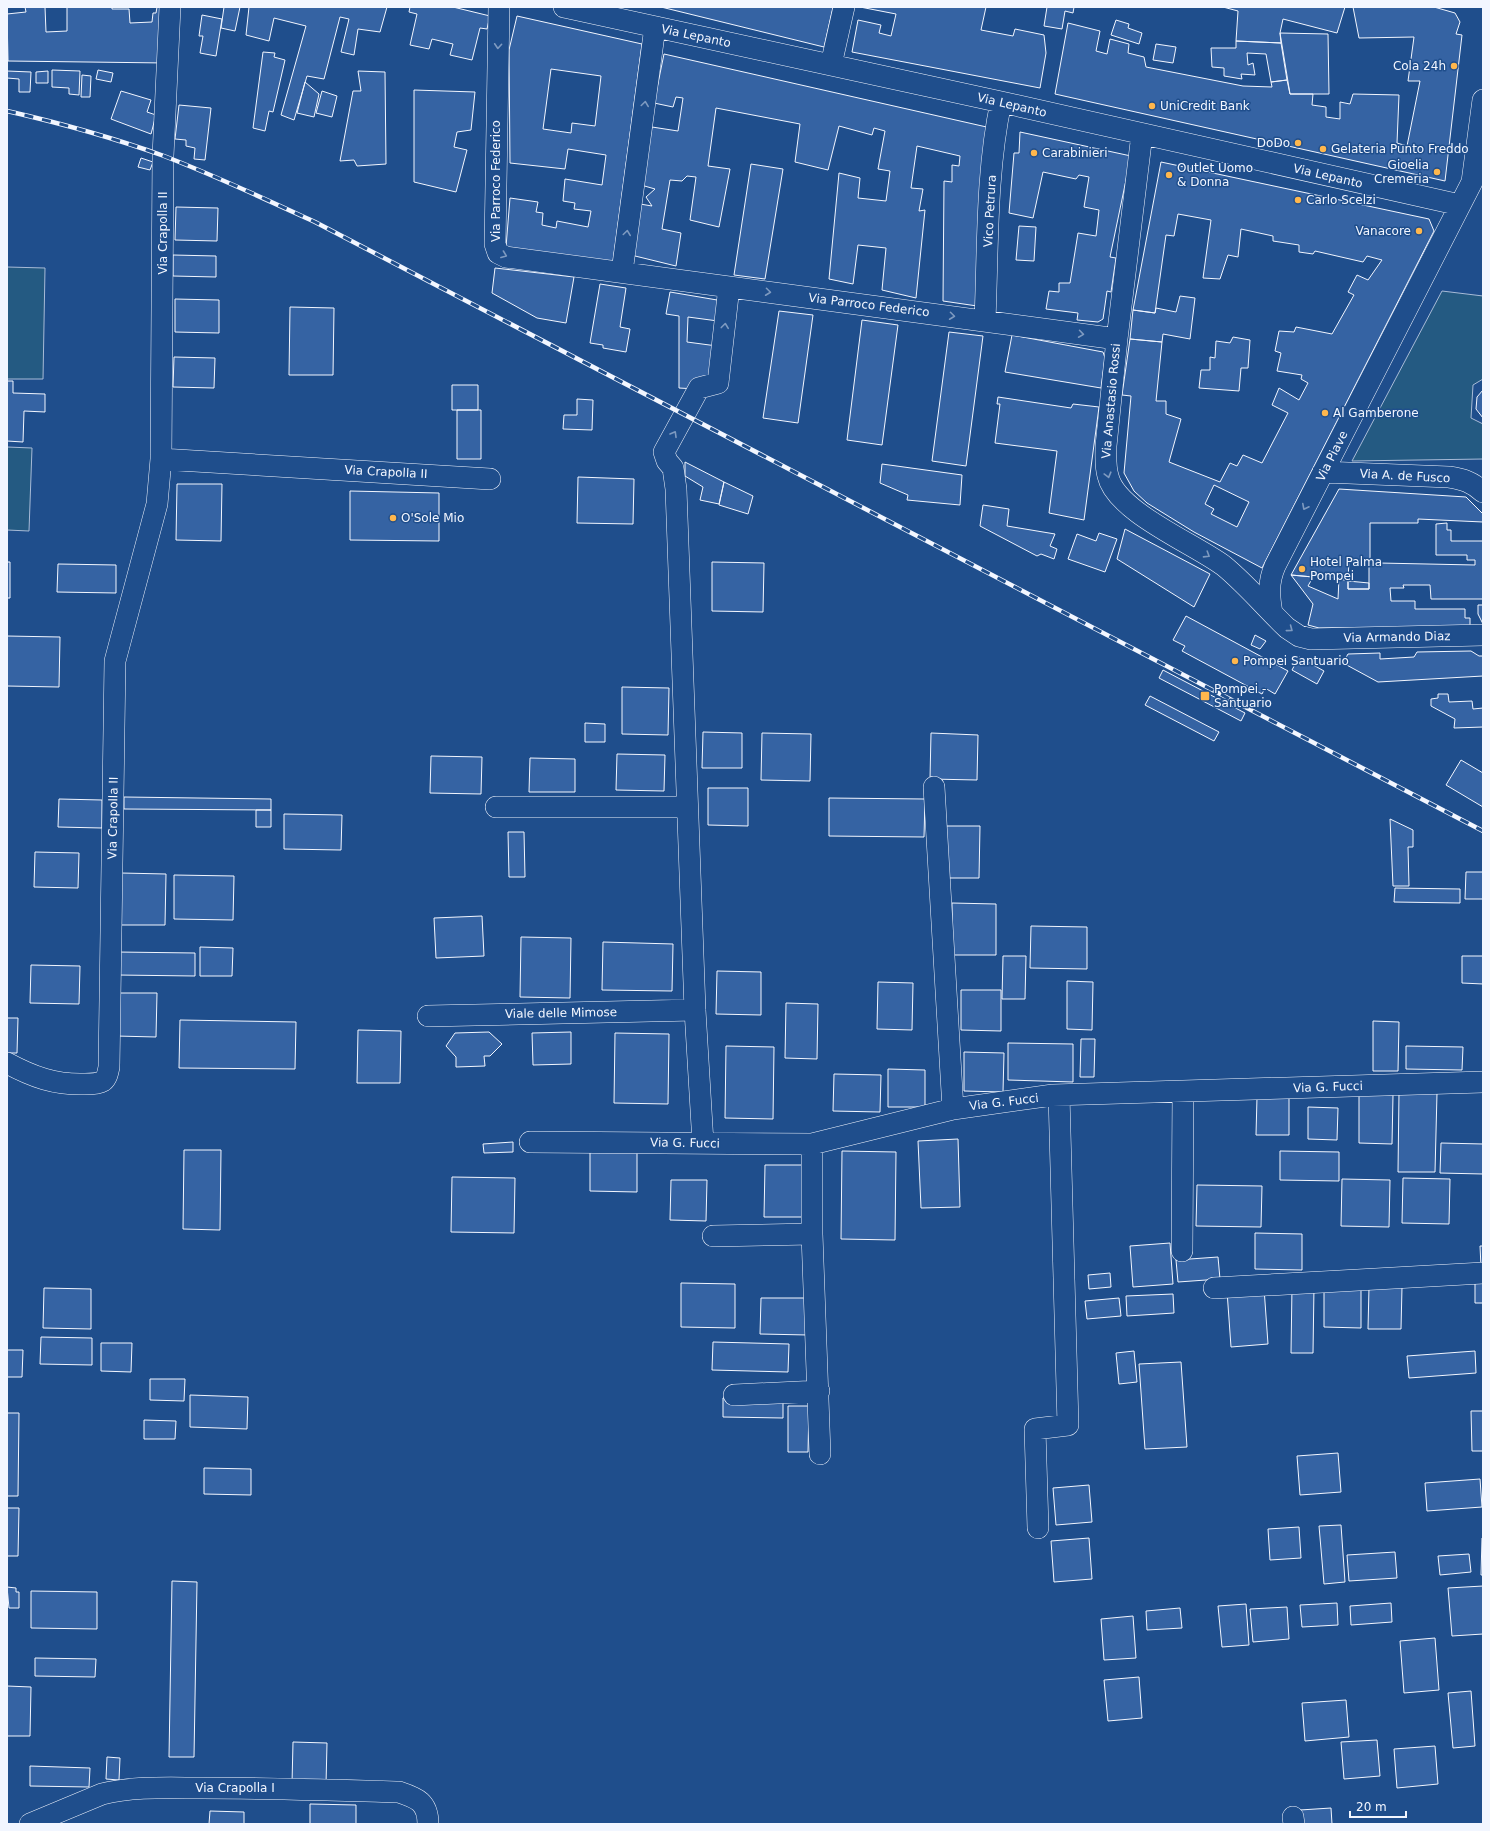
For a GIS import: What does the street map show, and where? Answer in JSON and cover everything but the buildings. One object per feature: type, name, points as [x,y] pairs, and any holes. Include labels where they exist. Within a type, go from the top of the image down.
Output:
[{"type":"street","name":"Via Crapolla II","points":[[7,1063],[29,1075],[50,1082],[93,1084],[103,1081],[108,1075],[110,1059],[115,661],[157,504],[161,459],[163,156],[170,7]]},
{"type":"street","name":"Via Parroco Federico","points":[[499,7],[495,244],[498,253],[514,258],[1117,338]]},
{"type":"street","name":"Via Lepanto","points":[[564,7],[1001,102],[1460,206]]},
{"type":"street","points":[[831,65],[844,7]]},
{"type":"street","points":[[622,272],[655,27]]},
{"type":"street","name":"Via Piave","points":[[1272,613],[1269,597],[1270,578],[1472,182],[1483,100]]},
{"type":"street","name":"Vico Petrura","points":[[985,320],[992,161],[1001,102]]},
{"type":"street","name":"Via Anastasio Rossi","points":[[1142,134],[1117,338],[1106,446],[1108,478],[1119,495],[1132,509],[1224,566],[1287,628],[1299,636],[1312,639]]},
{"type":"street","points":[[703,1144],[695,1010],[676,489],[673,468],[667,461],[664,452],[699,388],[718,383],[729,287]]},
{"type":"street","name":"Via Crapolla II","points":[[161,459],[490,479]]},
{"type":"street","name":"Via A. de Fusco","points":[[1323,472],[1463,479],[1473,483],[1483,492]]},
{"type":"street","name":"Via Armando Diaz","points":[[1312,639],[1483,635]]},
{"type":"street","points":[[934,787],[953,1109]]},
{"type":"street","points":[[496,807],[687,807]]},
{"type":"street","name":"Viale delle Mimose","points":[[428,1016],[695,1010]]},
{"type":"street","name":"Via G. Fucci","points":[[530,1142],[812,1144],[953,1109],[1059,1096],[1483,1082]]},
{"type":"street","points":[[1182,1251],[1183,1092]]},
{"type":"street","points":[[1038,1528],[1035,1429],[1068,1425],[1059,1096]]},
{"type":"street","points":[[812,1144],[812,1234],[819,1391],[820,1454]]},
{"type":"street","points":[[713,1236],[812,1234]]},
{"type":"street","points":[[1214,1288],[1483,1274]]},
{"type":"street","points":[[734,1395],[819,1391]]},
{"type":"street","name":"Via Crapolla I","points":[[30,1824],[112,1791],[134,1789],[262,1788],[399,1792],[417,1798],[424,1806],[428,1824]]},
{"type":"shaded area","points":[[7,267],[45,268],[43,379],[7,379]]},
{"type":"shaded area","points":[[1442,291],[1483,296],[1483,379],[1473,385],[1471,418],[1483,424],[1483,459],[1352,461]]},
{"type":"shaded area","points":[[7,447],[32,448],[29,531],[7,530]]},
{"type":"railway","points":[[7,111],[87,131],[164,156],[315,222],[1483,831]]},
{"type":"place","name":"Cola 24h","points":[[1454,66]]},
{"type":"place","name":"UniCredit Bank","points":[[1152,106]]},
{"type":"place","name":"DoDo","points":[[1298,143]]},
{"type":"place","name":"Gelateria Punto Freddo","points":[[1323,149]]},
{"type":"place","name":"Carabinieri","points":[[1034,153]]},
{"type":"place","name":"Gioelia Cremeria","points":[[1437,172]]},
{"type":"place","name":"Outlet Uomo & Donna","points":[[1169,175]]},
{"type":"place","name":"Carlo Scelzi","points":[[1298,200]]},
{"type":"place","name":"Vanacore","points":[[1419,231]]},
{"type":"place","name":"Al Gamberone","points":[[1325,413]]},
{"type":"place","name":"O'Sole Mio","points":[[393,518]]},
{"type":"place","name":"Hotel Palma Pompei","points":[[1302,569]]},
{"type":"place","name":"Pompei Santuario","points":[[1235,661]]},
{"type":"place","name":"Pompei - Santuario","points":[[1205,696]]}]
